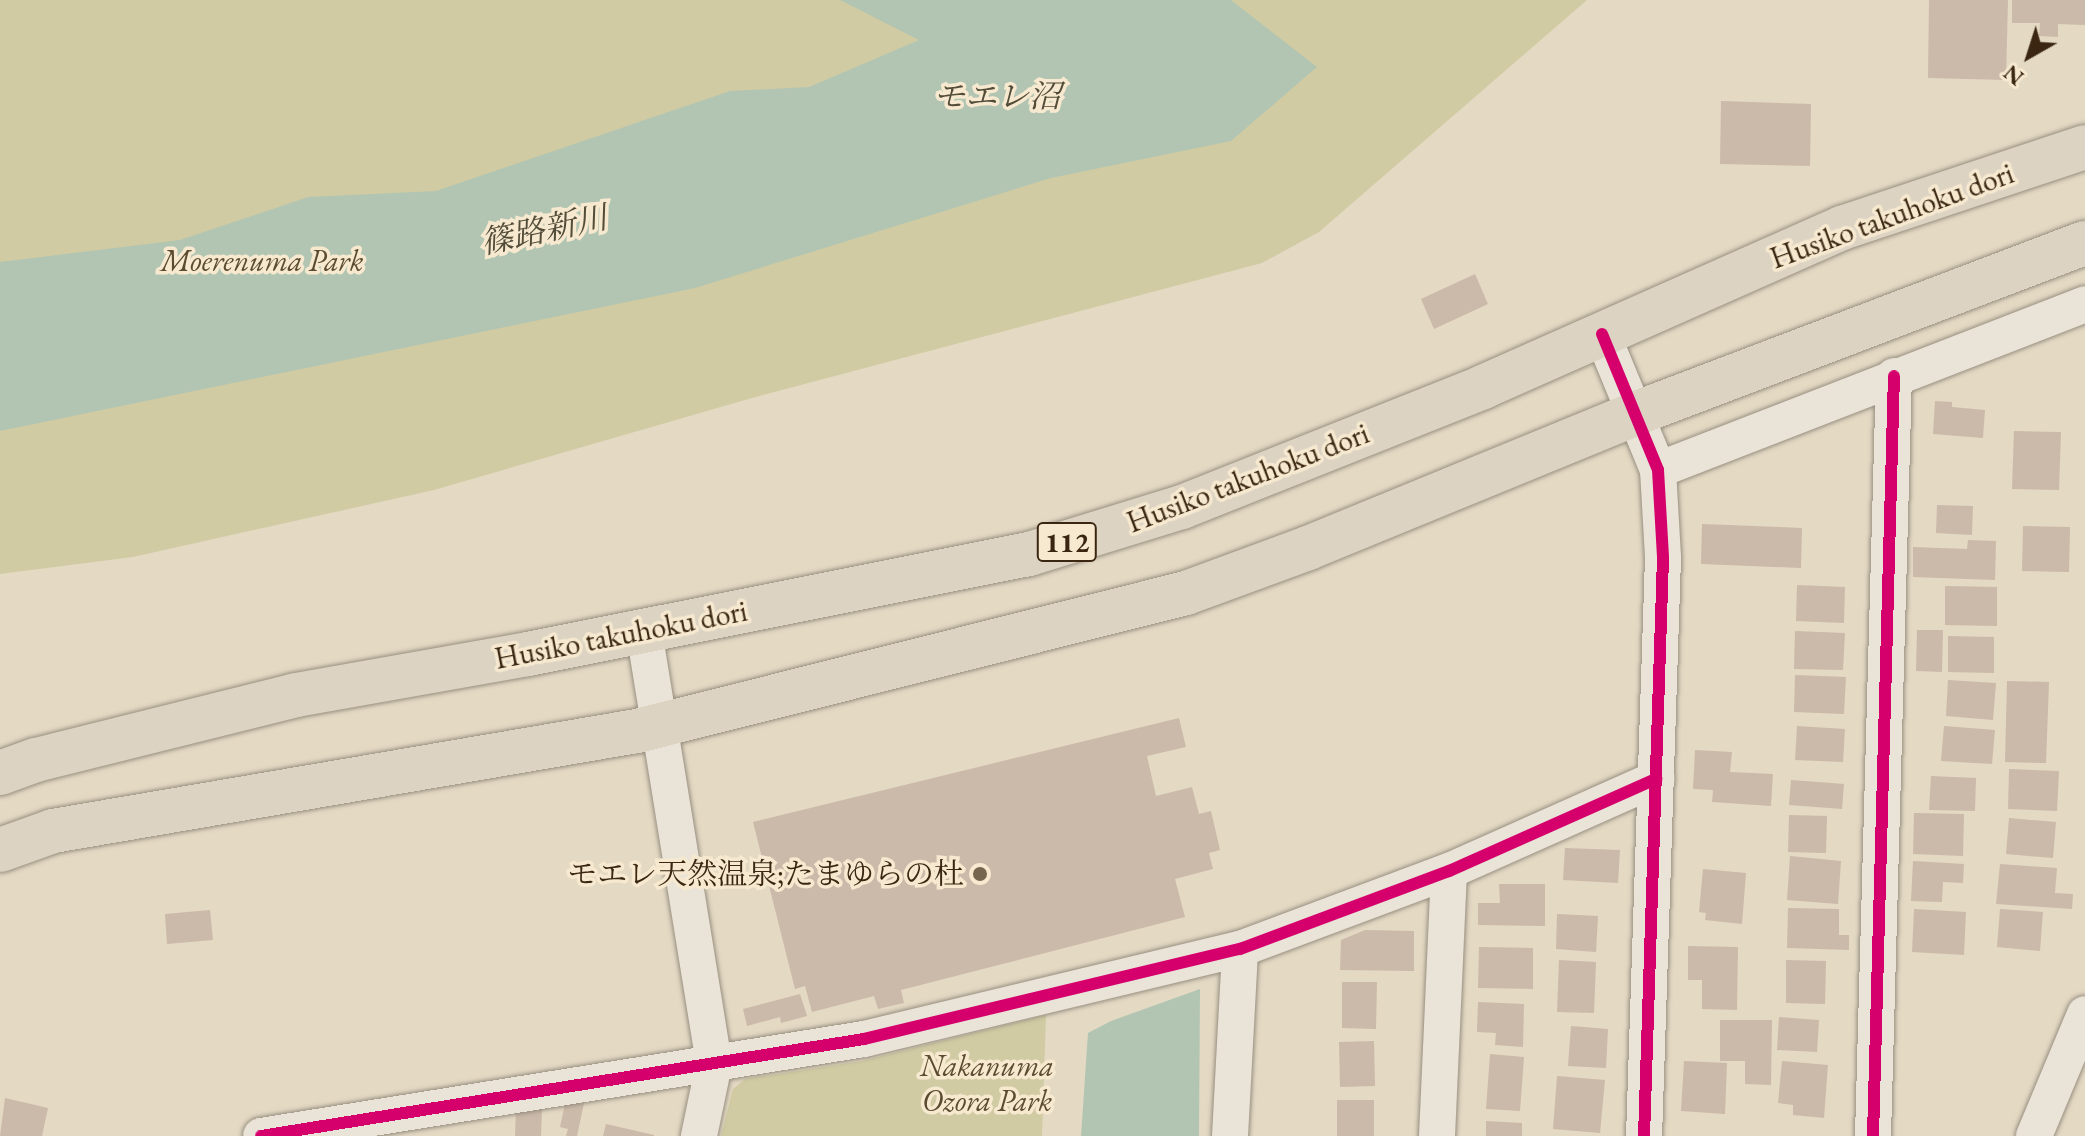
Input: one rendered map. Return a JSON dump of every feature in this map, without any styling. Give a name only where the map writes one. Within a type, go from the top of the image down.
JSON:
[{"type":"main road","name":"Husiko takuhoku dori","points":[[0,773],[36,760],[296,695],[644,631],[1029,554],[1182,507],[1483,387],[1842,228],[2085,147]]},
{"type":"main road","points":[[0,850],[53,831],[659,725],[1186,593],[1308,548],[1637,413],[2085,243]]},
{"type":"street","points":[[1658,470],[2085,304]]},
{"type":"street","points":[[1602,334],[1658,470],[1663,558],[1644,1136]]},
{"type":"street","points":[[1873,1136],[1894,376]]},
{"type":"street","points":[[644,631],[714,1064],[699,1136]]},
{"type":"street","points":[[261,1136],[864,1039],[1240,949],[1449,871],[1656,779]]},
{"type":"street","points":[[1437,1136],[1449,871]]},
{"type":"street","points":[[1230,1136],[1240,949]]},
{"type":"street","points":[[2034,1136],[2085,1014]]},
{"type":"green space","name":"Moerenuma Park","points":[[0,0],[1587,0],[1319,232],[1262,263],[752,398],[434,490],[133,557],[0,574]]},
{"type":"green space","name":"Nakanuma Ozora Park","points":[[1046,1015],[1042,1136],[721,1136],[733,1089],[745,1079],[862,1061]]},
{"type":"water","name":"モエレ沼","points":[[840,0],[1231,0],[1317,67],[1231,141],[1051,178],[695,288],[0,431],[0,262],[180,240],[308,197],[436,191],[730,91],[809,87],[919,40]]},
{"type":"water","points":[[1200,989],[1199,1136],[1081,1136],[1088,1033],[1111,1021]]},
{"type":"building","points":[[1929,0],[2008,0],[2006,80],[1928,78]]},
{"type":"building","points":[[2012,0],[2085,0],[2085,25],[2058,24],[2058,37],[2039,36],[2040,23],[2012,23]]},
{"type":"building","points":[[1721,101],[1811,104],[1810,166],[1720,164]]},
{"type":"building","points":[[1475,274],[1488,304],[1434,329],[1421,299]]},
{"type":"building","points":[[1935,401],[1952,402],[1952,407],[1985,410],[1983,438],[1933,434]]},
{"type":"building","points":[[2014,431],[2061,432],[2059,490],[2012,489]]},
{"type":"building","points":[[1937,505],[1973,506],[1972,535],[1936,533]]},
{"type":"building","points":[[1702,524],[1802,528],[1801,568],[1701,564]]},
{"type":"building","points":[[2023,526],[2070,527],[2069,572],[2022,571]]},
{"type":"building","points":[[1968,540],[1996,541],[1995,580],[1913,577],[1913,547],[1967,549]]},
{"type":"building","points":[[1797,585],[1845,587],[1844,623],[1796,621]]},
{"type":"building","points":[[1945,586],[1997,587],[1997,626],[1945,625]]},
{"type":"building","points":[[1917,630],[1943,630],[1942,672],[1916,671]]},
{"type":"building","points":[[1795,631],[1845,633],[1843,670],[1794,669]]},
{"type":"building","points":[[1948,636],[1994,637],[1994,673],[1948,672]]},
{"type":"building","points":[[1795,675],[1846,677],[1844,714],[1794,712]]},
{"type":"building","points":[[1948,680],[1996,683],[1993,720],[1946,716]]},
{"type":"building","points":[[2007,681],[2049,682],[2046,763],[2005,762]]},
{"type":"building","name":"モエレ天然温泉;たまゆらの杜","points":[[1179,718],[1186,747],[1147,756],[1156,796],[1192,787],[1199,814],[1211,811],[1220,850],[1209,853],[1213,869],[1175,879],[1185,917],[901,990],[904,1003],[878,1009],[874,996],[812,1012],[805,986],[795,989],[753,822]]},
{"type":"building","points":[[1797,726],[1845,729],[1843,762],[1795,760]]},
{"type":"building","points":[[1944,726],[1995,730],[1992,764],[1941,761]]},
{"type":"building","points":[[1695,750],[1732,752],[1730,772],[1773,774],[1771,806],[1712,802],[1713,790],[1693,789]]},
{"type":"building","points":[[2009,769],[2059,771],[2057,811],[2008,809]]},
{"type":"building","points":[[1931,776],[1976,778],[1975,811],[1929,810]]},
{"type":"building","points":[[1791,780],[1844,784],[1842,809],[1789,805]]},
{"type":"building","points":[[1914,813],[1964,814],[1963,856],[1913,854]]},
{"type":"building","points":[[1789,815],[1827,816],[1826,853],[1788,852]]},
{"type":"building","points":[[2009,818],[2056,822],[2053,858],[2006,854]]},
{"type":"building","points":[[1565,848],[1620,850],[1618,883],[1563,880]]},
{"type":"building","points":[[1790,856],[1841,861],[1838,904],[1787,900]]},
{"type":"building","points":[[1913,861],[1964,864],[1963,883],[1943,882],[1942,902],[1911,901]]},
{"type":"building","points":[[2000,864],[2057,868],[2055,893],[2073,894],[2072,909],[1996,904]]},
{"type":"building","points":[[1703,869],[1746,873],[1742,924],[1705,920],[1706,913],[1699,912]]},
{"type":"building","points":[[1499,884],[1545,884],[1545,926],[1478,925],[1478,903],[1500,903]]},
{"type":"building","points":[[1788,908],[1839,909],[1839,935],[1849,935],[1849,950],[1787,948]]},
{"type":"building","points":[[1914,909],[1966,912],[1964,955],[1912,952]]},
{"type":"building","points":[[2000,909],[2043,912],[2040,951],[1997,947]]},
{"type":"building","points":[[210,910],[213,940],[167,944],[165,914]]},
{"type":"building","points":[[1557,914],[1598,916],[1596,952],[1556,949]]},
{"type":"building","points":[[1365,930],[1414,931],[1414,971],[1340,970],[1341,940]]},
{"type":"building","points":[[1688,946],[1738,947],[1737,1010],[1702,1009],[1702,980],[1688,980]]},
{"type":"building","points":[[1479,947],[1533,948],[1533,989],[1478,988]]},
{"type":"building","points":[[1559,960],[1596,962],[1594,1013],[1557,1012]]},
{"type":"building","points":[[1786,960],[1826,961],[1825,1004],[1786,1003]]},
{"type":"building","points":[[1342,982],[1377,982],[1376,1029],[1342,1028]]},
{"type":"building","points":[[800,994],[807,1016],[781,1023],[780,1017],[747,1026],[743,1009]]},
{"type":"building","points":[[1478,1002],[1524,1004],[1523,1047],[1495,1045],[1496,1033],[1477,1032]]},
{"type":"building","points":[[1779,1017],[1819,1020],[1817,1052],[1777,1050]]},
{"type":"building","points":[[1720,1020],[1772,1020],[1771,1085],[1745,1084],[1745,1061],[1720,1061]]},
{"type":"building","points":[[1571,1026],[1608,1029],[1606,1068],[1568,1066]]},
{"type":"building","points":[[1374,1041],[1375,1086],[1340,1087],[1339,1042]]},
{"type":"building","points":[[1490,1054],[1524,1057],[1520,1111],[1486,1109]]},
{"type":"building","points":[[1684,1061],[1727,1063],[1725,1114],[1681,1111]]},
{"type":"building","points":[[1782,1061],[1828,1065],[1824,1118],[1793,1115],[1793,1105],[1778,1103]]},
{"type":"building","points":[[1557,1076],[1605,1080],[1600,1133],[1553,1129]]},
{"type":"building","points":[[5,1098],[48,1108],[42,1136],[0,1136]]},
{"type":"building","points":[[566,1099],[584,1103],[577,1136],[566,1136],[568,1129],[560,1127]]},
{"type":"building","points":[[1337,1100],[1374,1100],[1374,1136],[1337,1136]]},
{"type":"building","points":[[516,1108],[542,1109],[541,1136],[515,1136]]},
{"type":"building","points":[[1486,1121],[1522,1123],[1522,1136],[1486,1136]]},
{"type":"building","points":[[606,1124],[654,1135],[654,1136],[603,1136]]},
{"type":"cycle path","points":[[1602,334],[1658,470],[1663,558],[1644,1136]]},
{"type":"cycle path","points":[[1873,1136],[1894,376]]},
{"type":"cycle path","points":[[261,1136],[864,1039],[1240,949],[1449,871],[1656,779]]},
{"type":"place","name":"モエレ天然温泉;たまゆらの杜","points":[[980,874]]},
{"type":"water label","name":"篠路新川","points":[[544,230]]}]
